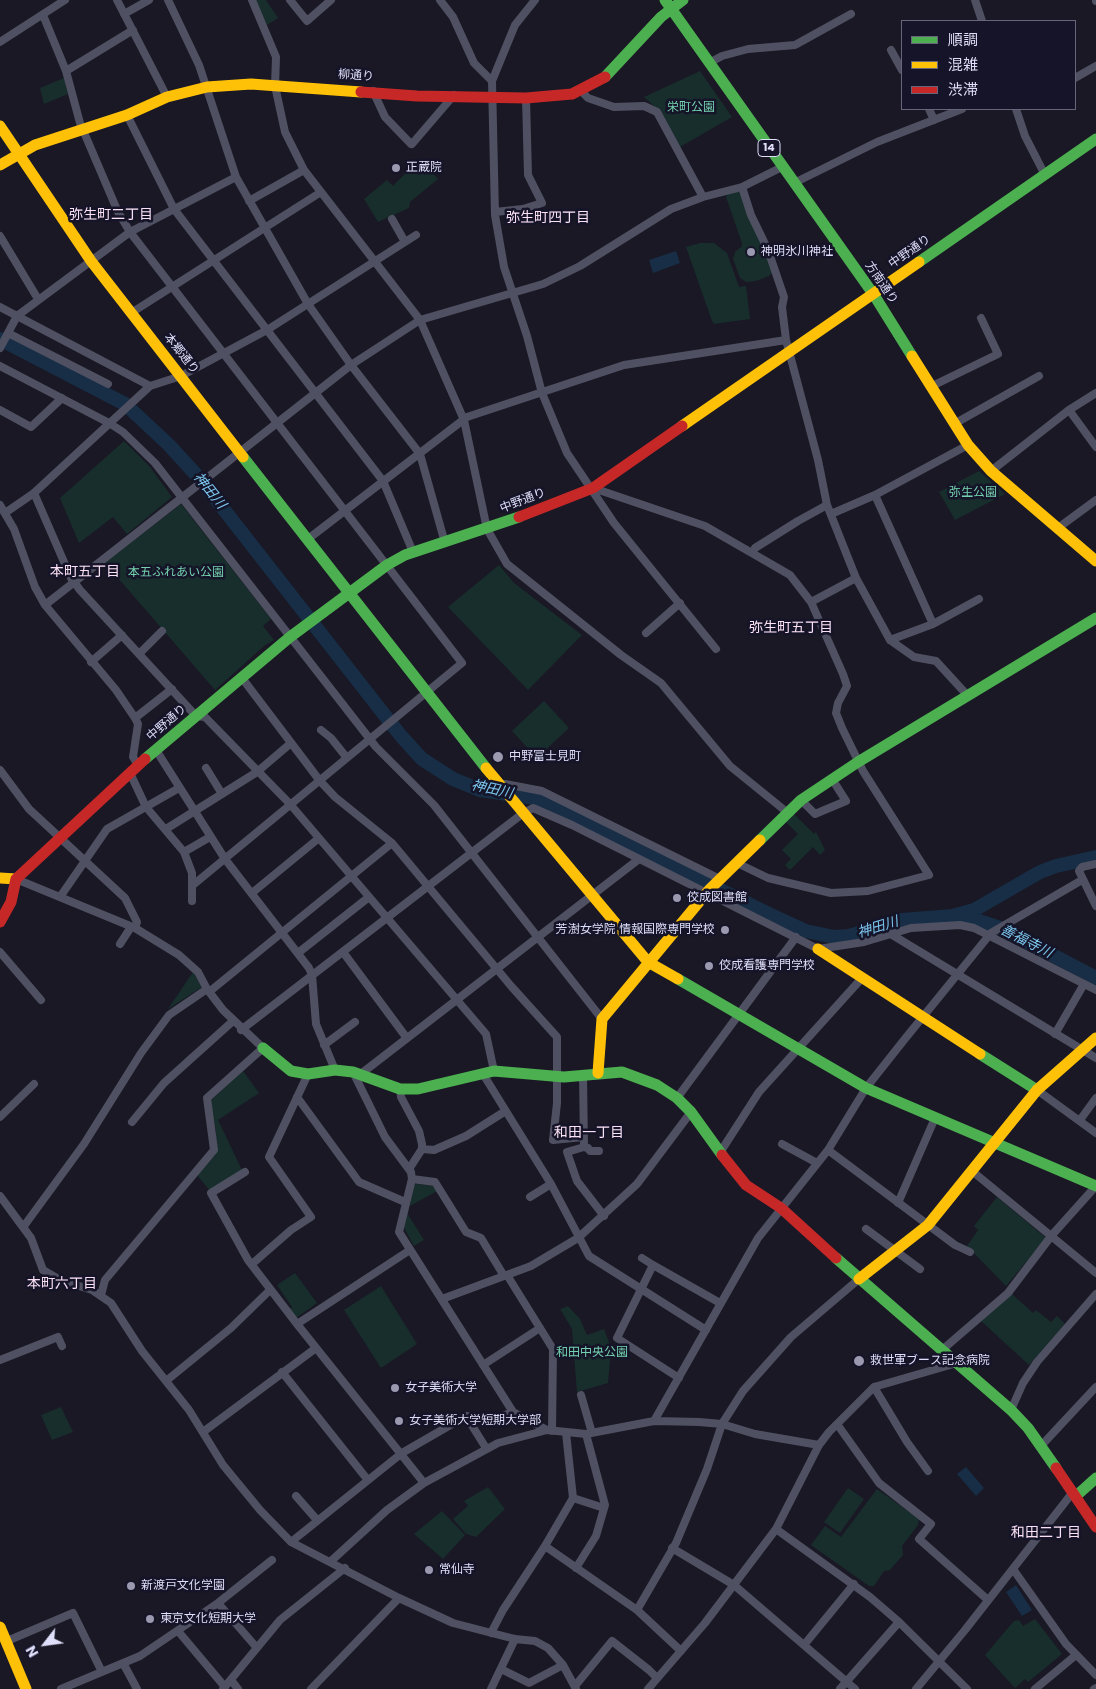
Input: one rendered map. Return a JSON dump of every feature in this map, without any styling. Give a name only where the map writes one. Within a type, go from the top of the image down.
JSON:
[{"type":"street","points":[[0,42],[65,0]]},
{"type":"street","points":[[117,0],[167,97]]},
{"type":"street","points":[[124,14],[149,0]]},
{"type":"street","points":[[168,0],[207,87],[236,177],[308,304],[351,365],[420,454],[445,543]]},
{"type":"street","points":[[252,0],[276,57],[276,86],[285,132],[304,170],[420,320],[464,420],[487,529],[508,564],[621,655],[661,684],[730,766],[788,813]]},
{"type":"street","points":[[290,0],[307,21],[331,0]]},
{"type":"street","points":[[440,0],[452,17],[474,63],[492,81]]},
{"type":"street","points":[[535,0],[515,25],[492,81],[495,212],[500,252],[511,292],[527,336],[542,394],[567,453],[593,488],[614,522],[716,650]]},
{"type":"street","name":"柳通り","points":[[0,165],[35,145],[127,115],[167,97],[207,87],[232,84],[373,91],[417,96],[454,95],[526,98],[553,97],[580,91],[605,77],[668,5],[683,0]]},
{"type":"street","points":[[975,0],[985,20]]},
{"type":"street","name":"方南通り","points":[[668,5],[874,295],[968,445],[991,471],[1096,561]]},
{"type":"street","points":[[709,63],[722,56],[748,49],[795,46],[851,14]]},
{"type":"street","points":[[43,15],[66,71],[83,129],[118,212],[130,232],[171,288],[462,663],[193,885]]},
{"type":"street","points":[[66,71],[133,30]]},
{"type":"street","points":[[890,50],[901,68]]},
{"type":"street","points":[[1076,77],[1096,66]]},
{"type":"street","points":[[373,91],[385,117],[412,144],[454,95]]},
{"type":"street","points":[[580,91],[588,98],[614,108],[644,106],[657,112],[703,197]]},
{"type":"street","points":[[495,212],[524,209],[542,203],[528,175],[526,98]]},
{"type":"street","points":[[929,110],[934,120]]},
{"type":"street","points":[[794,183],[877,142],[959,110]]},
{"type":"street","points":[[1016,110],[1025,136],[1045,175]]},
{"type":"street","points":[[127,115],[174,209],[383,482],[413,552]]},
{"type":"street","name":"本郷通り","points":[[0,126],[91,261],[131,314],[512,802],[648,962],[866,1088],[1095,1184]]},
{"type":"street","name":"中野通り","points":[[16,879],[134,769],[196,716],[290,637],[387,565],[413,552],[487,529],[593,488],[874,295],[1096,139]]},
{"type":"street","points":[[45,605],[351,365],[420,320],[543,284],[580,266],[671,209],[703,197],[742,187],[782,167]]},
{"type":"street","points":[[249,201],[304,170]]},
{"type":"street","points":[[0,348],[16,316],[130,232],[236,177]]},
{"type":"street","points":[[742,187],[751,215],[768,250],[784,297],[782,307],[789,352],[818,460],[827,505],[856,578],[890,640],[914,657],[936,661],[968,696]]},
{"type":"street","points":[[131,314],[321,192]]},
{"type":"street","points":[[392,219],[405,242]]},
{"type":"street","points":[[5,514],[34,493],[150,386],[181,376],[267,330],[416,235]]},
{"type":"street","points":[[0,236],[38,299]]},
{"type":"street","points":[[0,307],[150,386]]},
{"type":"street","points":[[930,386],[998,354],[981,318]]},
{"type":"street","points":[[8,333],[108,384]]},
{"type":"street","points":[[308,539],[464,420],[624,365],[786,337]]},
{"type":"street","points":[[0,366],[109,423],[123,432],[155,463],[370,739],[434,805],[602,1018]]},
{"type":"street","points":[[954,424],[1039,376]]},
{"type":"street","points":[[991,471],[1069,410],[1096,393]]},
{"type":"street","points":[[0,410],[31,427],[62,398]]},
{"type":"street","points":[[1069,410],[1096,447]]},
{"type":"street","points":[[831,514],[875,495],[968,445]]},
{"type":"street","points":[[593,488],[705,526],[790,576],[810,602],[825,631],[847,686],[838,703],[836,713],[858,762],[929,875],[868,892],[831,893],[768,878],[737,863]]},
{"type":"street","points":[[34,493],[74,582],[196,716],[205,717],[290,804],[486,1034],[488,1073],[504,1112],[551,1184],[589,1256],[706,1330]]},
{"type":"street","points":[[875,495],[933,624]]},
{"type":"street","points":[[1058,528],[1096,500]]},
{"type":"street","points":[[0,505],[14,529],[35,587],[45,605],[116,690],[138,724],[133,757],[134,769],[146,807],[184,852],[190,867],[193,885],[192,901]]},
{"type":"street","points":[[752,553],[755,548],[827,505]]},
{"type":"street","points":[[810,602],[856,578]]},
{"type":"street","points":[[890,640],[933,624],[979,599]]},
{"type":"street","points":[[646,633],[680,603]]},
{"type":"street","points":[[598,1073],[602,1018],[719,879],[801,800],[858,762],[1096,618]]},
{"type":"street","points":[[139,654],[162,630]]},
{"type":"street","points":[[91,662],[122,635]]},
{"type":"street","points":[[242,678],[320,781],[335,797],[392,843],[557,1037],[557,1103],[553,1140],[583,1137]]},
{"type":"street","points":[[135,718],[172,689]]},
{"type":"street","points":[[321,730],[331,738],[347,758]]},
{"type":"street","points":[[166,829],[257,772],[291,743]]},
{"type":"street","points":[[156,750],[225,859],[283,932],[312,975],[316,1024],[335,1070]]},
{"type":"street","points":[[206,768],[222,794]]},
{"type":"street","points":[[0,770],[29,809],[125,898],[137,922],[120,944]]},
{"type":"street","points":[[801,800],[815,814],[846,801],[832,779]]},
{"type":"street","points":[[500,786],[505,784],[542,791],[719,879]]},
{"type":"street","points":[[60,897],[107,829],[179,788]]},
{"type":"street","points":[[241,1030],[470,853],[522,814],[533,808],[708,892],[818,949],[923,1016],[984,1050],[1096,1133]]},
{"type":"street","points":[[184,852],[210,837]]},
{"type":"street","points":[[252,893],[319,838]]},
{"type":"street","points":[[24,1226],[84,1144],[140,1053],[169,1015],[208,990],[392,843]]},
{"type":"street","points":[[358,1072],[457,999],[639,859]]},
{"type":"street","points":[[1096,864],[1082,867],[1079,872],[1096,906]]},
{"type":"street","points":[[0,878],[16,879],[133,928],[189,962],[198,972],[208,990],[241,1030],[291,1072],[308,1074],[335,1070],[358,1072],[400,1089],[418,1089],[488,1073],[556,1077],[622,1072],[657,1085],[677,1098],[691,1112],[737,1176],[746,1185],[780,1208],[1011,1410],[1028,1428],[1096,1527]]},
{"type":"street","points":[[0,922],[11,902],[16,879]]},
{"type":"street","points":[[654,1421],[754,1244],[780,1208],[828,1150],[866,1088],[990,934],[1002,925],[1082,880]]},
{"type":"street","points":[[298,953],[369,896]]},
{"type":"street","points":[[818,949],[846,946],[911,928],[960,925],[990,934],[1096,990]]},
{"type":"street","points":[[889,934],[1096,1058]]},
{"type":"street","points":[[677,1098],[796,937]]},
{"type":"street","points":[[0,952],[41,1000]]},
{"type":"street","points":[[342,952],[406,1037]]},
{"type":"street","points":[[721,1152],[759,1092],[862,978]]},
{"type":"street","points":[[1055,1034],[1084,984]]},
{"type":"street","points":[[132,1122],[164,1083],[233,1021]]},
{"type":"street","points":[[324,1045],[355,1022]]},
{"type":"street","points":[[637,1610],[672,1548],[708,1468],[722,1424],[748,1383],[791,1337],[859,1279],[928,1225],[1036,1090],[1096,1038]]},
{"type":"street","points":[[101,1295],[105,1280],[214,1150],[206,1098],[263,1048]]},
{"type":"street","points":[[358,1072],[385,1137],[409,1169],[412,1178],[399,1232],[513,1412],[550,1431],[566,1433],[589,1433],[654,1421],[722,1424],[755,1434],[820,1445]]},
{"type":"street","points":[[252,1264],[291,1230],[311,1217],[269,1157],[308,1074]]},
{"type":"street","points":[[582,1074],[584,1147]]},
{"type":"street","points":[[0,1117],[34,1084]]},
{"type":"street","points":[[400,1089],[401,1098],[419,1131],[422,1149],[409,1169]]},
{"type":"street","points":[[297,1097],[359,1182],[405,1202]]},
{"type":"street","points":[[1080,1120],[1096,1098]]},
{"type":"street","points":[[422,1149],[434,1150],[466,1136],[504,1112]]},
{"type":"street","points":[[442,1299],[531,1266],[578,1238],[637,1184],[691,1112]]},
{"type":"street","points":[[898,1203],[935,1118]]},
{"type":"street","points":[[782,1144],[817,1163]]},
{"type":"street","points":[[599,1151],[590,1151],[584,1147],[567,1152],[577,1181],[604,1216]]},
{"type":"street","points":[[828,1150],[955,1245],[970,1252]]},
{"type":"street","points":[[972,1171],[1096,1273]]},
{"type":"street","points":[[245,1172],[211,1192],[252,1264],[296,1324],[402,1453],[424,1483]]},
{"type":"street","points":[[412,1178],[435,1182],[466,1232],[481,1238],[553,1349],[550,1431]]},
{"type":"street","points":[[530,1197],[551,1184]]},
{"type":"street","points":[[942,1350],[1008,1293],[1052,1235],[1095,1184]]},
{"type":"street","points":[[0,1196],[31,1238],[43,1270],[60,1280],[101,1295],[111,1302],[132,1337],[190,1410],[223,1465],[291,1542],[399,1598],[453,1623],[515,1639],[535,1641],[548,1648],[563,1665],[575,1687],[612,1641],[657,1678]]},
{"type":"street","points":[[866,1229],[894,1252],[920,1269]]},
{"type":"street","points":[[296,1324],[410,1250]]},
{"type":"street","points":[[642,1258],[720,1303]]},
{"type":"street","points":[[653,1265],[617,1338],[679,1378]]},
{"type":"street","points":[[166,1381],[231,1328],[270,1290]]},
{"type":"street","points":[[1011,1410],[1030,1371],[1078,1320],[1096,1294]]},
{"type":"street","points":[[483,1365],[540,1328]]},
{"type":"street","points":[[0,1360],[58,1337],[62,1346]]},
{"type":"street","points":[[203,1432],[316,1348]]},
{"type":"street","points":[[648,1689],[705,1624],[776,1529],[820,1445],[837,1424],[874,1387],[957,1363]]},
{"type":"street","points":[[282,1372],[367,1479]]},
{"type":"street","points":[[874,1387],[907,1442],[928,1470]]},
{"type":"street","points":[[1040,1447],[1096,1387]]},
{"type":"street","points":[[576,1568],[596,1536],[605,1505],[580,1395]]},
{"type":"street","points":[[291,1542],[367,1479],[402,1453],[466,1416],[497,1418],[513,1412]]},
{"type":"street","points":[[466,1416],[486,1448]]},
{"type":"street","points":[[837,1424],[884,1489],[931,1524],[919,1539],[988,1600]]},
{"type":"street","points":[[330,1562],[387,1510],[424,1483],[486,1448],[550,1431]]},
{"type":"street","points":[[491,1633],[503,1610],[545,1546],[572,1498],[566,1433]]},
{"type":"street","points":[[916,1689],[1074,1494],[1096,1478]]},
{"type":"street","points":[[296,1496],[317,1520]]},
{"type":"street","points":[[572,1498],[604,1508]]},
{"type":"street","points":[[776,1529],[854,1584],[899,1622],[967,1689]]},
{"type":"street","points":[[545,1546],[637,1610],[681,1652]]},
{"type":"street","points":[[672,1548],[734,1585],[855,1689]]},
{"type":"street","points":[[61,1689],[140,1656],[218,1603],[272,1560]]},
{"type":"street","points":[[178,1630],[224,1688],[280,1620],[344,1568]]},
{"type":"street","points":[[1013,1568],[1076,1655],[1096,1675]]},
{"type":"street","points":[[804,1644],[854,1584]]},
{"type":"street","points":[[311,1689],[399,1598]]},
{"type":"street","points":[[218,1603],[257,1648]]},
{"type":"street","points":[[4,1643],[73,1613],[102,1672]]},
{"type":"street","points":[[840,1689],[899,1622]]},
{"type":"street","points":[[0,1627],[19,1689]]},
{"type":"street","points":[[492,1689],[515,1639]]},
{"type":"street","points":[[4,1643],[26,1689]]},
{"type":"street","points":[[1034,1689],[1076,1655]]},
{"type":"street","points":[[123,1663],[137,1689]]},
{"type":"street","points":[[501,1669],[529,1683],[563,1665]]},
{"type":"street","points":[[232,1680],[238,1689]]},
{"type":"green space","points":[[255,0],[266,0],[278,18],[267,25]]},
{"type":"green space","name":"栄町公園","points":[[700,71],[732,117],[680,147],[662,113],[644,97]]},
{"type":"green space","points":[[64,78],[68,94],[44,104],[40,88]]},
{"type":"green space","points":[[420,158],[438,179],[410,202],[409,208],[378,222],[364,199],[387,180],[393,186]]},
{"type":"green space","points":[[738,187],[773,272],[769,276],[756,281],[746,282],[740,278],[733,259],[735,252],[742,246],[742,243],[726,197],[730,188]]},
{"type":"green space","points":[[700,243],[714,243],[727,253],[739,287],[746,286],[750,319],[714,324],[712,321],[686,247]]},
{"type":"green space","points":[[124,441],[150,467],[172,497],[127,534],[113,517],[79,543],[60,498]]},
{"type":"green space","name":"弥生公園","points":[[979,471],[1005,494],[955,520],[939,492]]},
{"type":"green space","name":"本五ふれあい公園","points":[[181,504],[271,619],[263,626],[274,640],[264,646],[215,690],[105,563]]},
{"type":"green space","points":[[499,565],[514,583],[582,635],[528,690],[448,607]]},
{"type":"green space","points":[[544,701],[569,728],[537,758],[512,731]]},
{"type":"green space","points":[[794,814],[814,834],[816,832],[825,850],[820,855],[813,847],[790,870],[785,865],[791,859],[782,850],[798,834],[786,822]]},
{"type":"green space","points":[[193,972],[202,987],[168,1009]]},
{"type":"green space","points":[[243,1071],[259,1093],[218,1120],[242,1170],[210,1191],[197,1175],[216,1154],[216,1131],[210,1101]]},
{"type":"green space","points":[[416,1184],[433,1186],[437,1191],[410,1206],[413,1186]]},
{"type":"green space","points":[[997,1197],[1046,1238],[1006,1286],[967,1246],[978,1230],[974,1226]]},
{"type":"green space","points":[[407,1213],[424,1240],[414,1246],[403,1226]]},
{"type":"green space","points":[[295,1273],[317,1303],[296,1318],[289,1309],[292,1307],[277,1285]]},
{"type":"green space","points":[[381,1286],[417,1344],[381,1368],[344,1310]]},
{"type":"green space","points":[[1012,1294],[1033,1313],[1036,1310],[1051,1322],[1057,1316],[1065,1324],[1029,1365],[981,1321]]},
{"type":"green space","name":"和田中央公園","points":[[568,1306],[580,1319],[587,1335],[604,1329],[611,1348],[608,1383],[577,1392],[572,1329],[560,1309]]},
{"type":"green space","points":[[61,1407],[73,1432],[52,1440],[41,1415]]},
{"type":"green space","points":[[488,1487],[505,1509],[476,1537],[466,1534],[453,1519],[468,1506],[464,1501]]},
{"type":"green space","points":[[848,1488],[864,1499],[840,1533],[824,1522]]},
{"type":"green space","points":[[877,1489],[919,1519],[918,1525],[902,1546],[903,1555],[890,1570],[884,1571],[874,1586],[869,1586],[811,1545],[825,1526],[841,1537]]},
{"type":"green space","points":[[442,1511],[465,1535],[443,1559],[414,1534]]},
{"type":"green space","points":[[1035,1619],[1062,1654],[1028,1682],[1025,1679],[1015,1688],[985,1655],[1014,1621],[1019,1620],[1023,1626]]},
{"type":"water","points":[[676,251],[680,263],[653,273],[649,260]]},
{"type":"water","points":[[966,1467],[984,1488],[976,1496],[957,1474]]},
{"type":"water","points":[[1016,1585],[1032,1610],[1022,1616],[1006,1592]]},
{"type":"waterway","name":"神田川","points":[[0,339],[125,404],[169,445],[200,479],[401,736],[422,759],[453,779],[480,790],[535,798],[771,915],[806,931],[834,937],[849,936],[902,920],[952,916],[974,910],[1040,872],[1056,866],[1096,857]]},
{"type":"waterway","name":"善福寺川","points":[[958,917],[973,919],[1003,929],[1096,978]]},
{"type":"traffic: fast","points":[[665,0],[874,295],[912,356]]},
{"type":"traffic: fast","points":[[605,77],[661,17],[683,0]]},
{"type":"traffic: fast","points":[[919,262],[1096,139]]},
{"type":"traffic: fast","points":[[243,457],[486,768]]},
{"type":"traffic: fast","points":[[145,759],[290,637],[387,565],[405,555],[519,517]]},
{"type":"traffic: fast","points":[[760,840],[801,800],[858,762],[1096,618]]},
{"type":"traffic: fast","points":[[678,979],[866,1088],[1096,1186]]},
{"type":"traffic: fast","points":[[263,1048],[291,1071],[308,1074],[335,1070],[353,1072],[400,1089],[418,1089],[494,1071],[564,1077],[622,1072],[657,1085],[677,1098],[691,1112],[722,1155]]},
{"type":"traffic: fast","points":[[980,1054],[1037,1090]]},
{"type":"traffic: fast","points":[[836,1258],[1011,1410],[1028,1428],[1056,1468]]},
{"type":"traffic: fast","points":[[1076,1496],[1096,1478]]},
{"type":"traffic: slow","points":[[0,165],[35,145],[127,115],[167,97],[207,87],[251,84],[361,92]]},
{"type":"traffic: slow","points":[[0,126],[91,261],[243,457]]},
{"type":"traffic: slow","points":[[682,426],[919,262]]},
{"type":"traffic: slow","points":[[912,356],[968,445],[991,471],[1096,561]]},
{"type":"traffic: slow","points":[[486,768],[648,962],[678,979]]},
{"type":"traffic: slow","points":[[598,1073],[602,1019],[709,890],[760,840]]},
{"type":"traffic: slow","points":[[0,878],[16,879]]},
{"type":"traffic: slow","points":[[818,949],[980,1054]]},
{"type":"traffic: slow","points":[[859,1279],[928,1225],[1037,1090],[1096,1038]]},
{"type":"traffic: slow","points":[[0,1627],[26,1689]]},
{"type":"traffic: jam","points":[[361,92],[417,96],[526,98],[572,94],[605,77]]},
{"type":"traffic: jam","points":[[519,517],[593,488],[682,426]]},
{"type":"traffic: jam","points":[[0,922],[11,902],[16,879],[145,759]]},
{"type":"traffic: jam","points":[[722,1155],[746,1185],[781,1208],[836,1258]]},
{"type":"traffic: jam","points":[[1056,1468],[1096,1527]]},
{"type":"place","name":"正蔵院","points":[[396,168]]},
{"type":"place","name":"神明氷川神社","points":[[751,252]]},
{"type":"place","name":"中野富士見町","points":[[498,757]]},
{"type":"place","name":"佼成図書館","points":[[677,898]]},
{"type":"place","name":"芳澍女学院 情報国際専門学校","points":[[725,930]]},
{"type":"place","name":"佼成看護専門学校","points":[[709,966]]},
{"type":"place","name":"救世軍ブース記念病院","points":[[859,1361]]},
{"type":"place","name":"女子美術大学","points":[[395,1388]]},
{"type":"place","name":"女子美術大学短期大学部","points":[[399,1421]]},
{"type":"place","name":"常仙寺","points":[[429,1570]]},
{"type":"place","name":"新渡戸文化学園","points":[[131,1586]]},
{"type":"place","name":"東京文化短期大学","points":[[150,1619]]},
{"type":"district","name":"弥生町二丁目","points":[[111,215]]},
{"type":"district","name":"弥生町四丁目","points":[[548,218]]},
{"type":"district","name":"本町五丁目","points":[[85,572]]},
{"type":"district","name":"弥生町五丁目","points":[[791,628]]},
{"type":"district","name":"和田一丁目","points":[[589,1133]]},
{"type":"district","name":"本町六丁目","points":[[62,1284]]},
{"type":"district","name":"和田二丁目","points":[[1046,1533]]}]
